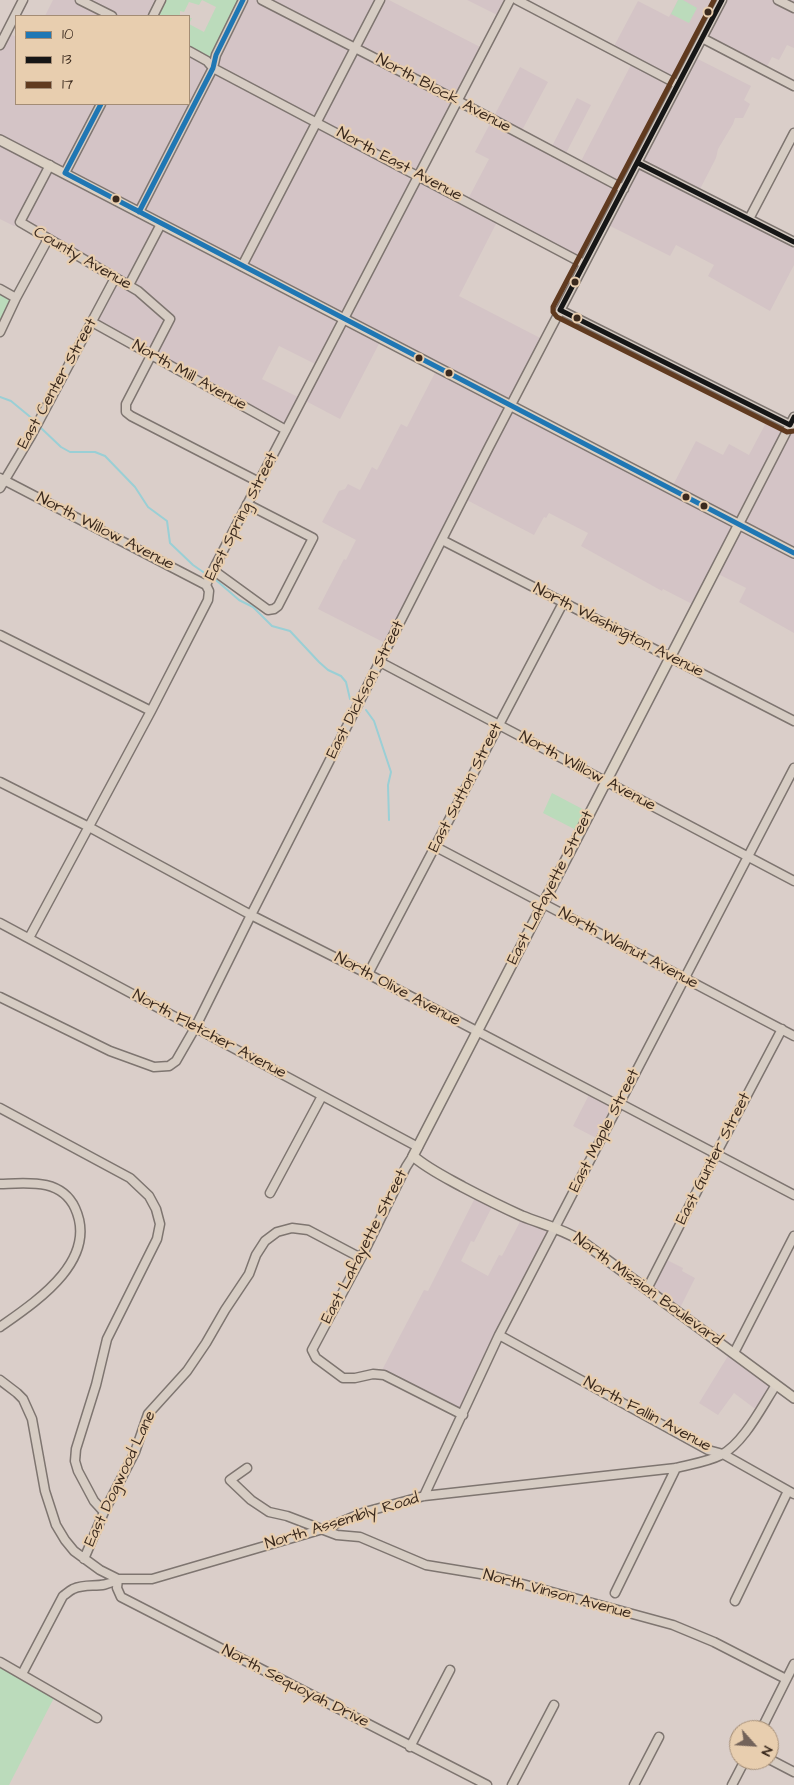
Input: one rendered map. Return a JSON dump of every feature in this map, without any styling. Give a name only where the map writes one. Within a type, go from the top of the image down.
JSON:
[{"type":"main road","points":[[0,140],[794,552]]},
{"type":"main road","name":"East Lafayette Street","points":[[415,1152],[739,524]]},
{"type":"main road","name":"North Mission Boulevard","points":[[415,1152],[423,1165],[434,1172],[509,1210],[568,1233],[580,1240],[794,1398]]},
{"type":"street","points":[[15,15],[23,0]]},
{"type":"street","points":[[80,0],[110,15]]},
{"type":"street","points":[[154,15],[161,0]]},
{"type":"street","points":[[140,212],[213,68],[216,55],[243,0]]},
{"type":"street","name":"North Block Avenue","points":[[262,0],[458,101],[624,190]]},
{"type":"street","points":[[242,266],[380,0]]},
{"type":"street","name":"East Spring Street","points":[[29,938],[151,711],[208,600],[209,591],[206,584],[213,570],[510,0]]},
{"type":"street","points":[[517,0],[677,84]]},
{"type":"street","name":"East Dickson Street","points":[[0,998],[110,1052],[154,1067],[169,1066],[176,1061],[196,1028],[251,915],[510,406],[722,0]]},
{"type":"street","points":[[778,0],[794,8]]},
{"type":"street","points":[[0,45],[15,16]]},
{"type":"street","points":[[702,38],[794,86]]},
{"type":"street","name":"North East Avenue","points":[[190,52],[207,61],[213,68],[419,175],[584,264]]},
{"type":"street","points":[[65,173],[100,105]]},
{"type":"street","points":[[749,219],[794,133]]},
{"type":"street","points":[[638,163],[794,242]]},
{"type":"street","name":"County Avenue","points":[[50,166],[20,222],[129,286],[146,297],[170,319],[152,355]]},
{"type":"street","points":[[129,286],[161,224]]},
{"type":"street","points":[[0,332],[48,239]]},
{"type":"street","name":"East Center Street","points":[[0,488],[2,479],[31,436],[115,278]]},
{"type":"street","points":[[0,289],[16,298]]},
{"type":"street","points":[[560,310],[792,426]]},
{"type":"street","name":"North Mill Avenue","points":[[92,322],[286,430]]},
{"type":"street","points":[[152,355],[126,404],[126,412],[259,482]]},
{"type":"street","name":"East Lafayette Street","points":[[739,524],[792,426],[794,417]]},
{"type":"street","name":"North Willow Avenue","points":[[2,479],[206,584]]},
{"type":"street","points":[[213,570],[268,610],[278,606],[313,538],[247,504]]},
{"type":"street","name":"North Washington Avenue","points":[[442,540],[794,721]]},
{"type":"street","name":"East Sutton Street","points":[[368,974],[563,603]]},
{"type":"street","points":[[0,635],[151,711]]},
{"type":"street","name":"North Willow Avenue","points":[[380,662],[794,881]]},
{"type":"street","name":"East Maple Street","points":[[424,1496],[500,1335],[794,768]]},
{"type":"street","name":"North Olive Avenue","points":[[0,782],[89,827],[251,915],[794,1195]]},
{"type":"street","name":"North Walnut Avenue","points":[[436,847],[794,1036]]},
{"type":"street","name":"North Fletcher Avenue","points":[[0,923],[322,1096],[415,1152]]},
{"type":"street","name":"East Gunter Street","points":[[647,1289],[782,1029]]},
{"type":"street","points":[[270,1193],[322,1096]]},
{"type":"street","points":[[0,1108],[130,1178],[149,1196],[156,1209],[160,1224],[157,1239],[107,1339],[96,1385],[76,1449],[75,1461],[78,1471],[94,1501],[104,1512]]},
{"type":"street","name":"East Lafayette Street","points":[[415,1152],[406,1166],[361,1258],[312,1350],[316,1358],[343,1378],[355,1378],[373,1374],[384,1376],[463,1415]]},
{"type":"street","points":[[0,1184],[35,1182],[49,1185],[59,1190],[68,1197],[79,1216],[81,1226],[80,1243],[71,1263],[56,1282],[33,1304],[0,1327]]},
{"type":"street","name":"East Dogwood Lane","points":[[84,1559],[104,1512],[135,1452],[148,1414],[187,1371],[206,1343],[249,1274],[256,1256],[265,1241],[277,1232],[292,1228],[308,1230],[361,1258]]},
{"type":"street","points":[[734,1354],[794,1236]]},
{"type":"street","name":"North Fallin Avenue","points":[[500,1335],[708,1450],[723,1454],[791,1493]]},
{"type":"street","name":"North Assembly Road","points":[[0,1380],[17,1393],[28,1409],[36,1434],[49,1507],[64,1540],[84,1559],[118,1579],[152,1579],[323,1529],[365,1512],[424,1496],[676,1468],[707,1460],[723,1454],[743,1436],[776,1385]]},
{"type":"street","name":"North Vinson Avenue","points":[[247,1468],[230,1480],[252,1500],[269,1512],[288,1516],[336,1535],[360,1537],[426,1565],[493,1576],[673,1625],[714,1642],[786,1679]]},
{"type":"street","points":[[615,1593],[676,1468]]},
{"type":"street","points":[[735,1600],[791,1493]]},
{"type":"street","points":[[22,1674],[63,1596],[72,1589],[82,1586],[108,1585],[118,1579]]},
{"type":"street","name":"North Sequoyah Drive","points":[[118,1579],[117,1588],[121,1597],[486,1785]]},
{"type":"street","points":[[0,1662],[97,1718]]},
{"type":"street","points":[[766,1720],[794,1664]]},
{"type":"street","points":[[410,1747],[450,1670]]},
{"type":"street","points":[[512,1785],[554,1706]]},
{"type":"street","points":[[634,1785],[659,1737]]},
{"type":"street","points":[[779,1765],[794,1772]]},
{"type":"street","points":[[732,1785],[740,1770]]},
{"type":"shaded area","points":[[53,0],[161,0],[154,15],[46,15]]},
{"type":"shaded area","points":[[243,0],[389,0],[484,49],[419,175],[467,201],[489,159],[475,152],[520,67],[548,82],[520,134],[550,150],[577,98],[591,105],[564,157],[579,165],[633,61],[612,50],[638,1],[669,17],[678,0],[794,0],[794,48],[787,45],[779,60],[772,57],[765,70],[702,38],[692,56],[751,86],[744,100],[750,104],[743,118],[735,118],[718,149],[716,158],[698,193],[794,242],[794,265],[770,311],[708,276],[714,265],[676,245],[670,256],[606,224],[584,264],[499,218],[459,296],[544,340],[510,405],[671,489],[696,441],[723,455],[729,444],[749,455],[770,415],[790,425],[794,417],[794,633],[739,602],[746,588],[714,572],[696,606],[663,589],[662,591],[581,546],[588,533],[549,513],[546,518],[544,517],[534,535],[463,498],[389,645],[318,609],[356,540],[322,522],[339,491],[345,489],[348,484],[360,490],[372,467],[377,470],[401,424],[407,427],[438,367],[382,338],[340,419],[302,399],[286,430],[92,322],[115,278],[21,224],[14,226],[0,219],[0,45],[7,32],[15,36],[15,105],[190,105],[190,50]],"holes":[[[279,346],[319,366],[302,399],[262,379]]]},
{"type":"shaded area","points":[[467,0],[510,0],[501,17]]},
{"type":"shaded area","points":[[591,1091],[619,1104],[600,1140],[573,1126]]},
{"type":"shaded area","points":[[477,1194],[494,1203],[474,1242],[471,1241],[461,1261],[488,1276],[499,1255],[502,1256],[523,1216],[555,1229],[463,1415],[380,1374],[424,1290],[428,1291]]},
{"type":"shaded area","points":[[663,1258],[683,1268],[682,1271],[695,1278],[678,1312],[647,1289]]},
{"type":"shaded area","points":[[731,1351],[776,1385],[758,1411],[734,1393],[718,1415],[699,1403]]},
{"type":"green space","points":[[161,0],[202,0],[199,5],[189,2],[184,12],[180,11],[180,15],[154,15]]},
{"type":"green space","points":[[202,0],[243,0],[213,68],[190,52],[190,25],[204,32],[216,7]]},
{"type":"green space","points":[[678,0],[683,0],[697,8],[689,23],[671,14]]},
{"type":"green space","points":[[0,289],[16,298],[0,332]]},
{"type":"green space","points":[[552,793],[590,813],[580,832],[543,813]]},
{"type":"green space","points":[[0,1662],[56,1694],[9,1785],[0,1785]]},
{"type":"waterway","points":[[0,397],[11,401],[34,420]]},
{"type":"waterway","points":[[41,428],[61,447],[70,452],[95,452],[105,456],[135,487],[148,507],[167,521],[170,543],[193,565],[206,574]]},
{"type":"waterway","points":[[216,580],[239,600],[253,607],[272,626],[290,631],[328,670],[341,676],[346,682],[350,699]]},
{"type":"waterway","points":[[366,710],[374,721],[391,772],[388,785],[389,820]]},
{"type":"transit line","name":"10","points":[[139,212],[213,68],[216,55],[243,0]]},
{"type":"transit line","name":"17","points":[[714,0],[553,307],[553,312],[557,317],[787,432],[794,431]]},
{"type":"transit line","name":"13","points":[[722,0],[560,310],[790,425],[794,417]]},
{"type":"transit line","name":"10","points":[[100,105],[65,173],[794,553]]},
{"type":"transit line","name":"13","points":[[638,163],[794,242]]}]
